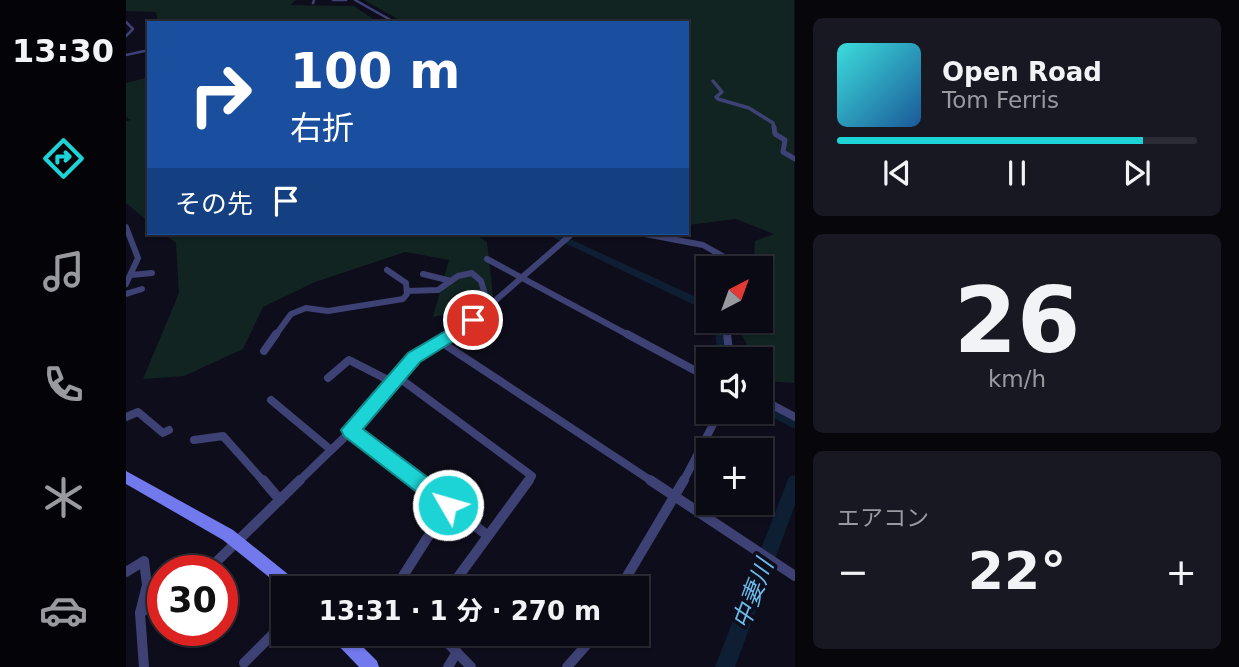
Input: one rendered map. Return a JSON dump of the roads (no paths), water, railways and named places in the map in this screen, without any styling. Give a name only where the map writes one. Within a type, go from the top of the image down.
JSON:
[{"type":"main road","points":[[126,477],[239,542],[280,576]]},
{"type":"main road","points":[[351,646],[371,667]]},
{"type":"street","points":[[333,0],[346,0]]},
{"type":"street","points":[[355,0],[392,21]]},
{"type":"street","points":[[126,36],[133,29],[126,20],[135,17]]},
{"type":"street","points":[[126,55],[147,50]]},
{"type":"street","points":[[713,81],[722,92],[716,98],[749,108],[773,123],[775,134],[785,140],[783,152],[794,159]]},
{"type":"street","points":[[126,227],[137,251],[136,264],[126,284]]},
{"type":"street","points":[[225,555],[351,430],[414,358],[489,308],[571,235]]},
{"type":"street","points":[[656,235],[701,245],[725,256]]},
{"type":"street","points":[[487,259],[696,371]]},
{"type":"street","points":[[264,351],[290,314],[311,307],[328,311],[403,299],[407,291],[402,278],[387,270]]},
{"type":"street","points":[[131,275],[152,273]]},
{"type":"street","points":[[423,274],[451,281]]},
{"type":"street","points":[[407,291],[437,291],[462,274],[476,276],[485,285],[489,308]]},
{"type":"street","points":[[126,294],[142,289]]},
{"type":"street","points":[[438,340],[794,576]]},
{"type":"street","points":[[328,378],[349,360],[396,380],[532,476],[458,576]]},
{"type":"street","points":[[271,400],[331,450]]},
{"type":"street","points":[[773,406],[794,417]]},
{"type":"street","points":[[126,417],[138,412],[163,433],[169,430]]},
{"type":"street","points":[[627,576],[675,498],[713,424]]},
{"type":"street","points":[[351,430],[486,535]]},
{"type":"street","points":[[194,440],[223,436],[280,500]]},
{"type":"street","points":[[403,576],[425,548],[431,532]]},
{"type":"street","points":[[126,572],[144,561],[147,585],[140,613],[144,667]]},
{"type":"street","points":[[140,613],[147,609]]},
{"type":"street","points":[[244,663],[271,636]]},
{"type":"street","points":[[451,646],[471,667]]},
{"type":"street","points":[[567,667],[588,646]]},
{"type":"street","points":[[448,667],[457,652]]},
{"type":"waterway","name":"中妻川","points":[[553,235],[696,302]]},
{"type":"waterway","name":"中妻川","points":[[721,333],[723,347]]},
{"type":"waterway","name":"中妻川","points":[[773,411],[795,423]]},
{"type":"waterway","name":"中妻川","points":[[725,667],[795,482]]}]
